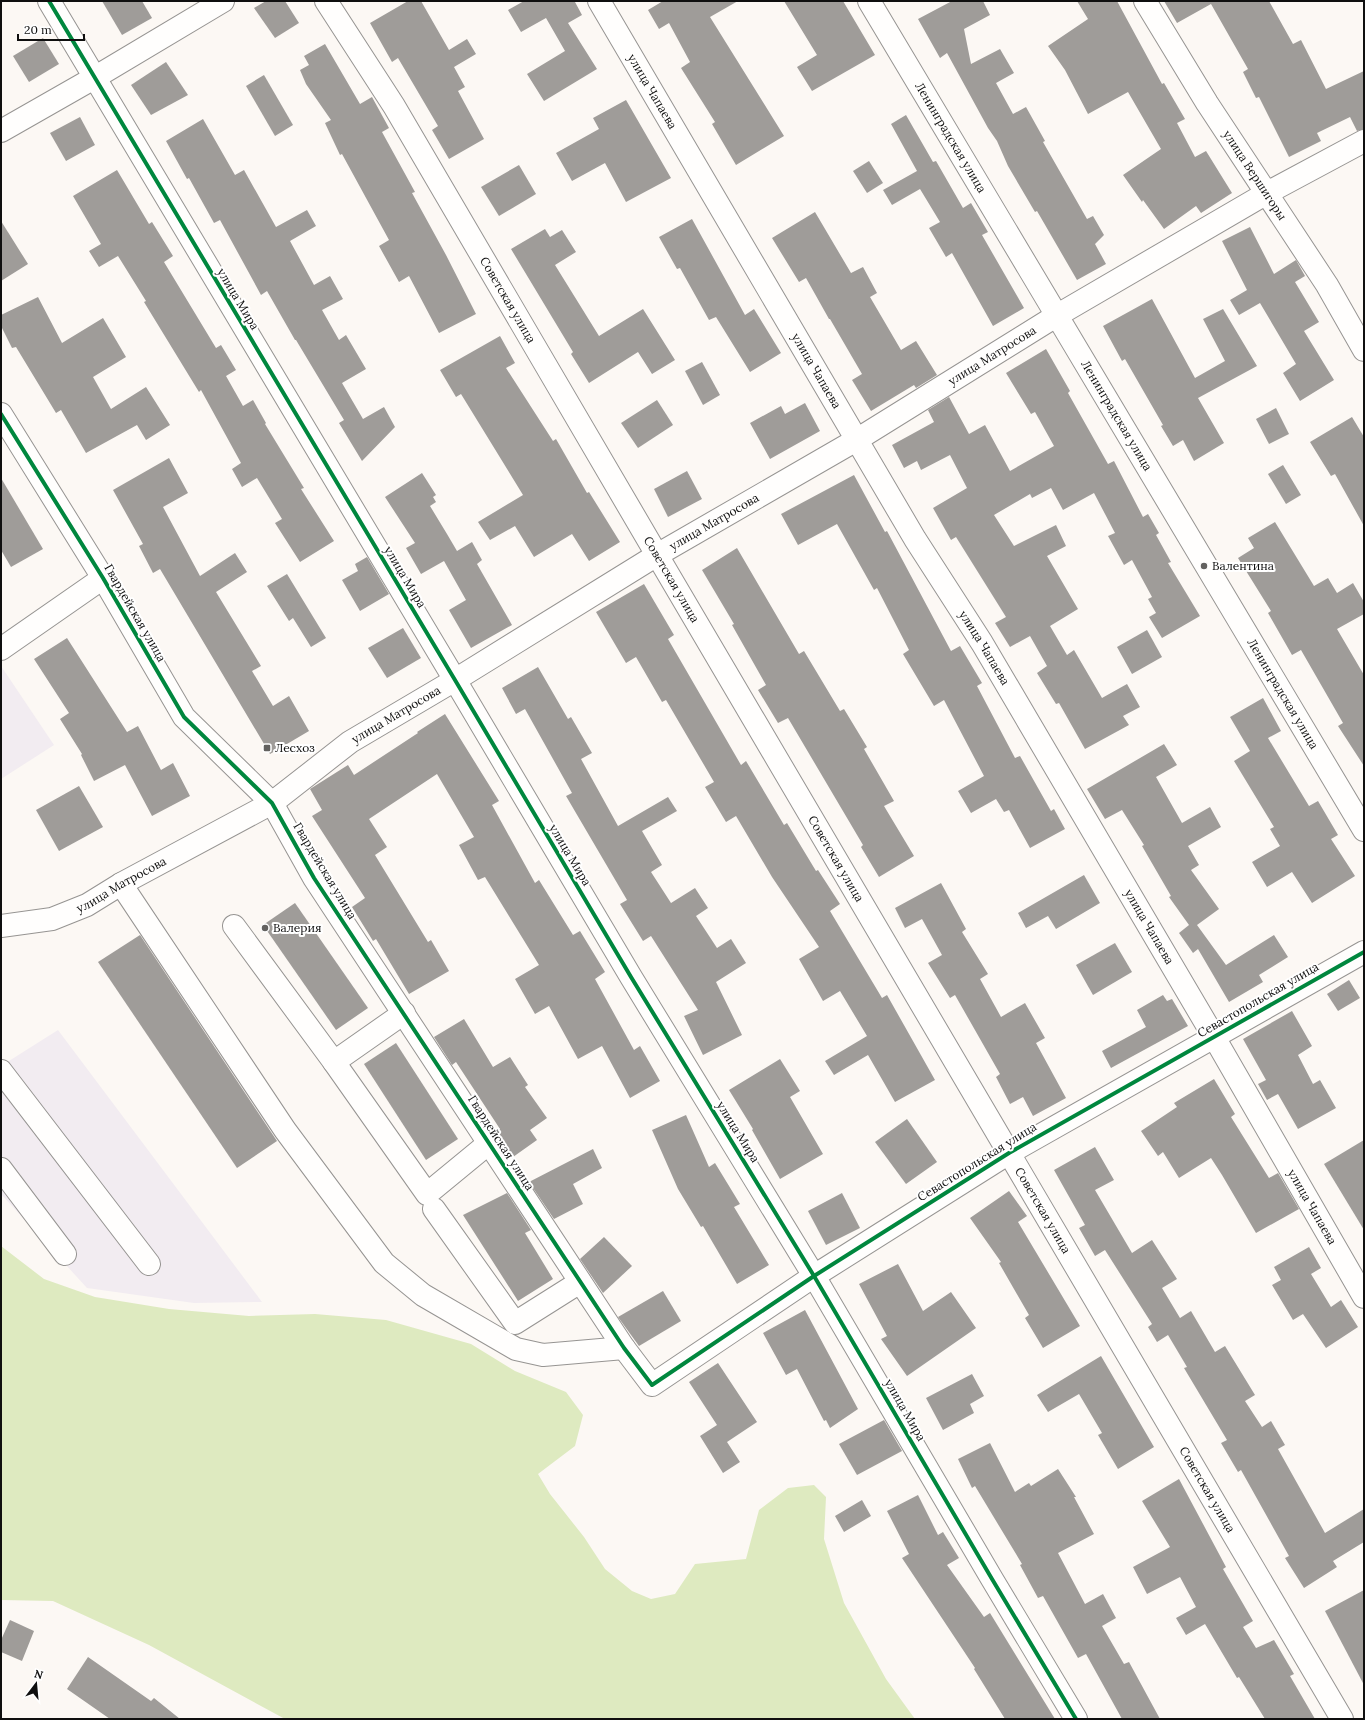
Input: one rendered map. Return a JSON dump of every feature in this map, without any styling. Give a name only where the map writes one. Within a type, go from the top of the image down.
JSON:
[{"type":"street","name":"улица Мира","points":[[49,1],[455,680],[631,978],[814,1276],[1076,1719]]},
{"type":"street","points":[[1,131],[94,78],[223,1]]},
{"type":"street","name":"Советская улица","points":[[326,1],[394,106],[656,555],[1342,1719]]},
{"type":"street","name":"улица Чапаева","points":[[599,1],[858,439],[914,538],[982,643],[1214,1037],[1364,1297]]},
{"type":"street","name":"Ленинградская улица","points":[[869,1],[1364,830]]},
{"type":"street","name":"улица Вершигоры","points":[[1145,1],[1206,103],[1327,285],[1364,350]]},
{"type":"street","name":"улица Матросова","points":[[1,926],[52,919],[87,905],[121,884],[272,802],[350,742],[455,680],[656,555],[858,439],[1056,316],[1267,193],[1364,141]]},
{"type":"street","name":"Гвардейская улица","points":[[1,414],[103,578],[184,717],[272,802],[314,878],[624,1348]]},
{"type":"street","points":[[1,649],[103,578]]},
{"type":"street","points":[[121,884],[285,1130],[384,1263],[423,1295],[516,1349],[543,1355],[624,1348]]},
{"type":"street","points":[[234,926],[334,1062],[427,1194],[489,1143]]},
{"type":"street","name":"Севастопольская улица","points":[[624,1348],[652,1385],[814,1276],[1009,1153],[1364,952]]},
{"type":"street","points":[[334,1062],[404,1013]]},
{"type":"street","points":[[1,1071],[149,1264]]},
{"type":"street","points":[[1,1169],[65,1254]]},
{"type":"street","points":[[434,1209],[515,1323],[580,1282]]},
{"type":"shaded area","points":[[1,666],[54,745],[1,779]]},
{"type":"shaded area","points":[[58,1030],[262,1302],[194,1303],[87,1288],[1,1194],[1,1066]]},
{"type":"green space","points":[[1,1246],[44,1279],[95,1297],[169,1309],[249,1316],[315,1314],[386,1320],[471,1344],[515,1371],[566,1392],[583,1415],[575,1446],[538,1474],[550,1494],[584,1537],[605,1569],[632,1591],[651,1599],[675,1594],[695,1564],[746,1559],[759,1510],[788,1488],[814,1485],[826,1497],[824,1539],[844,1603],[886,1679],[915,1719],[285,1719],[149,1645],[53,1601],[1,1600]]},
{"type":"building","points":[[102,1],[142,1],[152,18],[122,35]]},
{"type":"building","points":[[266,1],[285,1],[299,23],[275,38],[254,8]]},
{"type":"building","points":[[408,1],[421,1],[449,50],[467,39],[476,54],[454,67],[465,87],[458,91],[484,139],[449,159],[432,130],[438,126],[398,58],[392,62],[370,23]]},
{"type":"building","points":[[524,1],[576,1],[575,2],[582,15],[568,23],[597,69],[544,101],[527,74],[565,51],[546,18],[521,32],[508,10]]},
{"type":"building","points":[[663,1],[738,1],[710,17],[784,136],[736,165],[712,124],[715,122],[681,68],[690,62],[669,23],[659,29],[648,10]]},
{"type":"building","points":[[784,1],[843,1],[875,55],[812,91],[797,67],[817,55]]},
{"type":"building","points":[[952,1],[983,1],[990,15],[964,29],[971,64],[1000,49],[1014,73],[996,83],[1013,114],[1026,107],[1045,141],[1043,142],[1087,219],[1093,216],[1104,235],[1095,244],[1106,264],[1077,280],[1037,211],[1035,212],[1008,166],[997,141],[988,128],[947,53],[940,58],[918,19]]},
{"type":"building","points":[[1077,1],[1117,1],[1162,84],[1164,83],[1185,119],[1177,123],[1195,157],[1206,151],[1232,193],[1201,213],[1196,206],[1164,229],[1143,200],[1142,202],[1123,175],[1161,149],[1128,92],[1088,114],[1065,70],[1048,46],[1088,19]]},
{"type":"building","points":[[1164,1],[1269,1],[1293,44],[1301,40],[1326,89],[1364,71],[1364,129],[1357,131],[1350,117],[1317,133],[1321,141],[1289,157],[1259,97],[1256,98],[1243,72],[1248,69],[1211,4],[1177,23]]},
{"type":"building","points":[[43,38],[59,64],[29,82],[13,56]]},
{"type":"building","points":[[325,44],[360,104],[372,97],[389,128],[382,132],[415,192],[412,193],[476,314],[439,333],[409,276],[399,282],[379,246],[389,240],[342,154],[340,155],[325,123],[331,120],[306,84],[300,70],[309,65],[304,56]]},
{"type":"building","points":[[166,62],[188,95],[151,115],[131,85]]},
{"type":"building","points":[[264,75],[293,125],[275,136],[246,86]]},
{"type":"building","points":[[626,100],[671,178],[626,202],[605,163],[572,181],[556,153],[599,129],[593,118]]},
{"type":"building","points":[[906,115],[933,162],[936,161],[963,208],[971,203],[988,232],[982,235],[1024,308],[993,326],[952,253],[946,257],[929,228],[940,222],[920,189],[892,205],[883,190],[917,171],[891,124]]},
{"type":"building","points":[[80,117],[95,145],[66,161],[50,133]]},
{"type":"building","points":[[203,119],[235,175],[244,170],[276,227],[307,210],[316,226],[290,241],[314,285],[330,276],[343,299],[322,310],[339,340],[346,335],[366,369],[342,383],[363,419],[384,407],[395,427],[362,461],[339,423],[344,420],[267,291],[261,295],[220,220],[214,223],[166,141]]},
{"type":"building","points":[[869,161],[883,183],[867,193],[853,171]]},
{"type":"building","points":[[519,165],[536,194],[499,216],[481,187]]},
{"type":"building","points":[[117,170],[149,224],[152,222],[173,256],[164,262],[216,348],[221,345],[236,370],[226,376],[243,406],[253,400],[266,423],[265,424],[304,488],[301,489],[334,541],[300,562],[275,523],[282,519],[257,478],[242,487],[232,469],[241,463],[201,390],[199,392],[144,302],[146,301],[118,256],[99,267],[89,251],[101,244],[73,196]]},
{"type":"building","points":[[815,212],[851,273],[863,267],[877,293],[870,297],[901,350],[916,341],[937,375],[916,388],[914,385],[871,411],[852,380],[862,374],[806,278],[799,282],[772,238]]},
{"type":"building","points":[[692,219],[745,315],[754,309],[781,353],[750,372],[716,317],[709,320],[680,268],[677,269],[659,237]]},
{"type":"building","points":[[1,221],[28,264],[1,281]]},
{"type":"building","points":[[1250,227],[1274,274],[1296,260],[1305,276],[1295,282],[1319,322],[1304,331],[1334,380],[1300,401],[1283,373],[1296,364],[1260,303],[1239,315],[1230,300],[1247,290],[1222,241]]},
{"type":"building","points":[[545,229],[550,237],[562,230],[576,252],[555,265],[599,336],[643,309],[675,360],[652,374],[638,352],[589,383],[571,354],[573,352],[511,249]]},
{"type":"building","points":[[38,297],[62,343],[103,318],[126,357],[93,377],[111,409],[146,387],[170,425],[146,440],[137,425],[86,453],[61,410],[56,413],[16,347],[12,348],[1,326],[1,315]]},
{"type":"building","points":[[1152,299],[1195,378],[1225,361],[1203,319],[1223,309],[1257,366],[1198,398],[1224,443],[1194,461],[1183,440],[1173,446],[1161,426],[1163,425],[1125,359],[1122,361],[1103,326]]},
{"type":"building","points":[[500,336],[515,363],[506,368],[553,441],[556,439],[587,493],[589,492],[620,542],[589,561],[572,534],[534,557],[515,526],[490,540],[478,522],[523,495],[461,394],[456,397],[440,370]]},
{"type":"building","points":[[1046,349],[1070,391],[1068,393],[1108,464],[1114,461],[1143,517],[1148,514],[1159,533],[1156,535],[1171,562],[1168,563],[1200,616],[1162,638],[1149,617],[1156,613],[1148,599],[1152,597],[1132,560],[1124,565],[1108,536],[1115,533],[1094,493],[1063,510],[1051,488],[1032,498],[1030,494],[994,515],[1014,546],[1056,525],[1066,546],[1047,556],[1078,609],[1050,626],[1067,655],[1074,650],[1102,698],[1127,684],[1140,707],[1123,716],[1129,725],[1085,749],[1059,703],[1056,704],[1037,673],[1047,666],[1030,636],[1010,647],[995,623],[1006,617],[956,537],[951,540],[933,508],[967,488],[950,455],[921,470],[917,461],[904,468],[892,445],[934,422],[928,410],[949,397],[969,434],[985,425],[1010,471],[1054,446],[1035,412],[1031,414],[1006,373]]},
{"type":"building","points":[[702,362],[720,395],[703,405],[685,371]]},
{"type":"building","points":[[657,400],[673,425],[638,448],[621,423]]},
{"type":"building","points":[[805,403],[820,431],[770,459],[750,423],[781,406],[785,414]]},
{"type":"building","points":[[1276,408],[1289,434],[1269,444],[1256,419]]},
{"type":"building","points":[[1352,417],[1364,437],[1364,526],[1335,474],[1331,476],[1310,442]]},
{"type":"building","points":[[169,458],[188,493],[163,507],[200,576],[235,553],[247,572],[216,592],[261,666],[252,671],[273,706],[289,696],[309,731],[270,754],[160,569],[153,573],[139,546],[143,544],[113,490]]},
{"type":"building","points":[[1283,465],[1301,495],[1286,504],[1268,474]]},
{"type":"building","points":[[687,471],[702,499],[668,517],[654,489]]},
{"type":"building","points":[[422,473],[436,495],[433,497],[436,502],[430,506],[457,551],[472,542],[482,560],[477,564],[512,625],[471,648],[449,610],[466,600],[444,561],[421,574],[406,548],[415,543],[385,497]]},
{"type":"building","points":[[854,475],[885,532],[887,531],[951,651],[960,646],[982,683],[977,686],[1015,758],[1020,756],[1051,811],[1054,809],[1065,829],[1030,848],[1009,810],[1004,812],[996,799],[971,813],[958,791],[984,776],[944,700],[934,706],[903,654],[909,650],[877,588],[874,590],[837,524],[798,545],[781,514]]},
{"type":"building","points":[[1,478],[43,549],[11,567],[1,550]]},
{"type":"building","points":[[1275,522],[1314,586],[1328,578],[1337,593],[1353,583],[1364,602],[1364,614],[1337,629],[1364,675],[1364,766],[1338,726],[1343,723],[1301,650],[1292,655],[1268,613],[1271,611],[1238,558],[1254,548],[1248,538]]},
{"type":"building","points":[[737,548],[799,654],[804,651],[840,711],[844,709],[867,747],[864,749],[894,801],[884,806],[914,856],[879,877],[861,847],[863,845],[788,718],[778,723],[758,690],[766,685],[732,625],[734,624],[702,570]]},
{"type":"building","points":[[367,557],[389,594],[360,611],[342,580],[358,571],[355,564]]},
{"type":"building","points":[[287,574],[326,638],[311,647],[293,618],[289,621],[267,586]]},
{"type":"building","points":[[644,584],[674,635],[668,639],[741,765],[746,761],[784,825],[787,823],[816,871],[818,870],[840,904],[830,911],[882,998],[887,995],[935,1080],[895,1102],[868,1055],[834,1075],[825,1061],[867,1036],[840,991],[823,1001],[799,959],[819,947],[772,877],[736,816],[726,822],[705,787],[714,782],[666,700],[662,702],[636,657],[626,663],[596,612]]},
{"type":"building","points":[[403,628],[421,658],[387,678],[368,648]]},
{"type":"building","points":[[1147,630],[1162,657],[1132,674],[1117,647]]},
{"type":"building","points":[[67,638],[127,732],[138,726],[161,770],[173,763],[190,796],[152,816],[125,765],[94,781],[81,755],[82,754],[60,719],[69,713],[34,659]]},
{"type":"building","points":[[538,667],[568,719],[571,717],[592,753],[581,759],[618,826],[668,797],[677,811],[642,831],[662,865],[651,872],[671,903],[695,888],[708,908],[696,916],[717,948],[731,939],[746,963],[716,982],[742,1035],[703,1055],[684,1016],[698,1010],[651,936],[643,941],[620,904],[627,900],[566,796],[572,793],[525,709],[516,714],[502,688]]},
{"type":"building","points":[[1263,698],[1281,731],[1268,738],[1309,806],[1318,801],[1338,835],[1331,839],[1355,876],[1312,903],[1292,872],[1267,887],[1252,862],[1280,846],[1270,829],[1274,827],[1234,761],[1250,751],[1230,717]]},
{"type":"building","points":[[445,714],[499,801],[492,805],[535,883],[539,880],[573,935],[580,931],[605,972],[595,979],[634,1050],[640,1046],[660,1081],[630,1098],[602,1046],[578,1059],[549,1006],[535,1014],[515,979],[539,965],[485,877],[478,880],[459,845],[474,837],[437,774],[369,819],[387,847],[375,855],[428,942],[431,940],[449,971],[409,994],[376,939],[373,941],[352,907],[365,898],[312,816],[322,810],[310,789],[348,765],[354,775]]},
{"type":"building","points":[[1164,744],[1177,765],[1156,777],[1182,823],[1210,807],[1221,827],[1188,846],[1199,865],[1191,870],[1219,909],[1197,925],[1226,965],[1274,935],[1288,957],[1259,975],[1263,982],[1229,1002],[1198,949],[1193,953],[1179,933],[1189,925],[1169,897],[1171,896],[1142,846],[1144,845],[1122,810],[1105,819],[1087,789]]},
{"type":"building","points":[[79,786],[103,827],[59,851],[36,810]]},
{"type":"building","points":[[1084,875],[1100,903],[1056,929],[1048,916],[1026,928],[1018,913]]},
{"type":"building","points":[[941,883],[966,929],[962,932],[988,974],[980,979],[1001,1017],[1025,1003],[1045,1038],[1036,1043],[1066,1098],[1033,1116],[1023,1097],[1010,1104],[996,1077],[1000,1074],[955,995],[950,998],[928,963],[942,955],[922,919],[905,928],[895,908]]},
{"type":"building","points":[[295,903],[368,1008],[336,1030],[263,925]]},
{"type":"building","points":[[140,935],[277,1141],[237,1168],[98,962]]},
{"type":"building","points":[[1115,943],[1132,972],[1093,995],[1076,965]]},
{"type":"building","points":[[1349,980],[1360,998],[1338,1011],[1327,994]]},
{"type":"building","points":[[1163,995],[1167,1001],[1172,999],[1188,1026],[1111,1068],[1102,1051],[1146,1027],[1137,1010]]},
{"type":"building","points":[[1292,1011],[1312,1046],[1298,1055],[1313,1084],[1320,1080],[1336,1108],[1298,1129],[1278,1094],[1267,1100],[1258,1084],[1266,1080],[1243,1039]]},
{"type":"building","points":[[464,1019],[493,1067],[510,1057],[528,1085],[525,1087],[547,1118],[530,1130],[537,1140],[513,1157],[496,1132],[500,1129],[456,1062],[452,1065],[434,1037]]},
{"type":"building","points":[[396,1043],[458,1139],[426,1160],[364,1064]]},
{"type":"building","points":[[780,1059],[800,1091],[790,1097],[823,1154],[780,1179],[752,1130],[753,1129],[729,1090]]},
{"type":"building","points":[[1214,1079],[1235,1114],[1231,1117],[1269,1178],[1278,1173],[1299,1209],[1256,1233],[1211,1158],[1179,1178],[1163,1152],[1158,1156],[1141,1131],[1177,1107],[1174,1103]]},
{"type":"building","points":[[686,1115],[709,1167],[715,1163],[740,1204],[734,1207],[769,1265],[737,1284],[703,1226],[701,1227],[678,1189],[652,1130]]},
{"type":"building","points":[[907,1119],[937,1162],[906,1184],[875,1142]]},
{"type":"building","points":[[1364,1140],[1364,1230],[1324,1164]]},
{"type":"building","points":[[1095,1147],[1114,1180],[1095,1190],[1132,1253],[1152,1240],[1177,1279],[1162,1288],[1180,1318],[1191,1311],[1215,1352],[1225,1346],[1255,1395],[1245,1401],[1262,1427],[1271,1421],[1285,1445],[1278,1449],[1325,1533],[1364,1509],[1364,1542],[1333,1561],[1337,1567],[1304,1588],[1285,1558],[1289,1556],[1241,1470],[1238,1472],[1221,1443],[1227,1440],[1184,1368],[1187,1367],[1168,1335],[1157,1342],[1148,1327],[1152,1324],[1105,1250],[1095,1256],[1079,1228],[1085,1225],[1054,1170]]},
{"type":"building","points":[[593,1149],[602,1168],[573,1184],[583,1204],[554,1219],[529,1182]]},
{"type":"building","points":[[1009,1191],[1027,1216],[1018,1222],[1080,1326],[1043,1348],[1025,1318],[1029,1315],[999,1263],[1001,1262],[970,1218]]},
{"type":"building","points":[[507,1193],[531,1230],[525,1233],[553,1279],[518,1301],[463,1215]]},
{"type":"building","points":[[842,1193],[860,1228],[826,1245],[808,1211]]},
{"type":"building","points":[[604,1237],[632,1266],[603,1293],[580,1259]]},
{"type":"building","points":[[1309,1247],[1321,1268],[1311,1274],[1331,1307],[1341,1300],[1358,1327],[1326,1348],[1303,1314],[1293,1320],[1272,1285],[1281,1280],[1274,1267]]},
{"type":"building","points":[[898,1264],[923,1311],[951,1292],[976,1328],[907,1376],[881,1339],[887,1336],[859,1284]]},
{"type":"building","points":[[663,1291],[681,1321],[639,1346],[618,1317]]},
{"type":"building","points":[[805,1310],[858,1409],[830,1428],[826,1420],[824,1421],[797,1369],[786,1375],[763,1333]]},
{"type":"building","points":[[1101,1356],[1154,1447],[1118,1469],[1098,1435],[1102,1433],[1079,1394],[1048,1412],[1037,1395]]},
{"type":"building","points":[[718,1363],[757,1422],[727,1442],[740,1462],[723,1473],[700,1436],[717,1425],[689,1382]]},
{"type":"building","points":[[972,1374],[984,1396],[970,1404],[974,1413],[943,1430],[926,1398]]},
{"type":"building","points":[[884,1420],[902,1451],[857,1475],[839,1444]]},
{"type":"building","points":[[990,1443],[1015,1492],[1029,1483],[1031,1486],[1058,1469],[1076,1497],[1074,1497],[1094,1534],[1058,1553],[1085,1604],[1103,1594],[1116,1618],[1102,1626],[1124,1664],[1129,1662],[1160,1719],[1122,1719],[1086,1654],[1078,1658],[1043,1596],[1038,1598],[1020,1565],[1022,1564],[975,1486],[972,1488],[958,1459]]},
{"type":"building","points":[[1179,1479],[1226,1567],[1223,1569],[1253,1621],[1243,1627],[1256,1648],[1274,1640],[1294,1674],[1290,1676],[1315,1719],[1265,1719],[1239,1677],[1237,1678],[1205,1624],[1186,1635],[1176,1618],[1196,1607],[1180,1577],[1147,1594],[1133,1567],[1170,1547],[1142,1501]]},
{"type":"building","points":[[918,1495],[938,1535],[943,1532],[959,1558],[947,1565],[984,1617],[990,1613],[1055,1719],[1005,1719],[974,1669],[975,1668],[902,1558],[909,1554],[887,1511]]},
{"type":"building","points":[[862,1500],[871,1516],[844,1532],[835,1516]]},
{"type":"building","points":[[1364,1590],[1364,1685],[1325,1611]]},
{"type":"building","points":[[10,1620],[34,1631],[22,1661],[1,1652],[1,1640]]},
{"type":"building","points":[[88,1657],[151,1701],[154,1698],[180,1719],[110,1719],[67,1689]]},
{"type":"cycle path","points":[[49,1],[631,977],[814,1276],[1076,1719]]},
{"type":"cycle path","points":[[1,414],[103,578],[184,717],[272,803],[314,878],[624,1348],[652,1385],[814,1276],[1009,1153],[1364,952]]},
{"type":"place","name":"Валентина","points":[[1204,566]]},
{"type":"place","name":"Лесхоз","points":[[267,748]]},
{"type":"place","name":"Валерия","points":[[265,928]]}]
